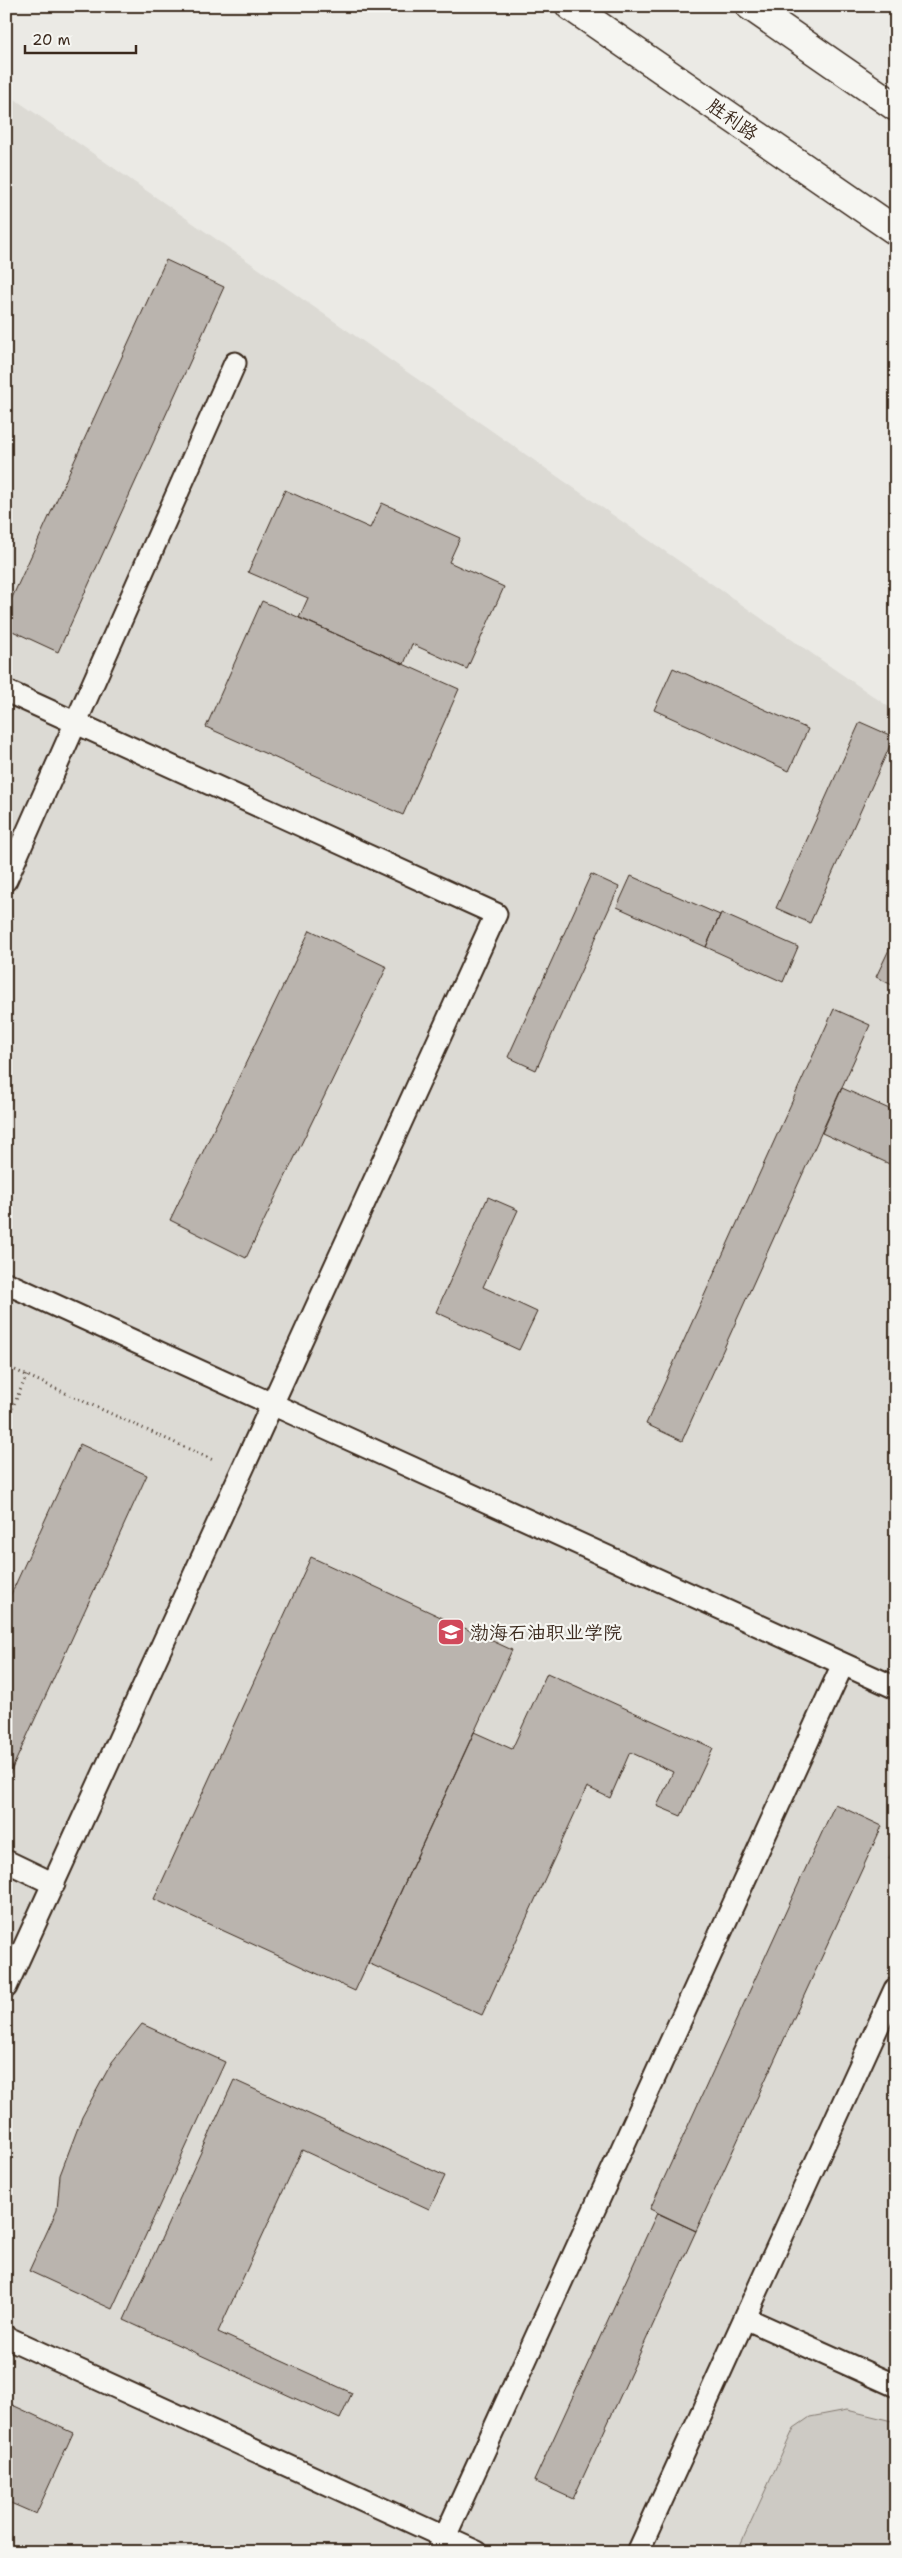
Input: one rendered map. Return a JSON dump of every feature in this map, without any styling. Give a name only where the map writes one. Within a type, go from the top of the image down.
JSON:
[{"type":"main road","name":"胜利路","points":[[570,6],[896,231]]},
{"type":"main road","points":[[750,6],[896,107]]},
{"type":"lane","points":[[6,880],[235,363]]},
{"type":"lane","points":[[6,691],[496,914],[6,1987]]},
{"type":"lane","points":[[6,1284],[896,1688]]},
{"type":"lane","points":[[442,2544],[844,1664]]},
{"type":"lane","points":[[6,1861],[54,1884]]},
{"type":"lane","points":[[638,2552],[895,1989]]},
{"type":"lane","points":[[745,2318],[896,2386]]},
{"type":"lane","points":[[6,2337],[442,2544],[477,2552]]},
{"type":"path","points":[[6,1366],[241,1473]]},
{"type":"path","points":[[6,1422],[28,1375]]},
{"type":"shaded area","name":"渤海石油职业学院","points":[[6,93],[896,712],[896,2552],[6,2552]]},
{"type":"shaded area","points":[[847,2410],[896,2422],[896,2552],[737,2552],[794,2428],[810,2417]]},
{"type":"building","points":[[166,260],[224,287],[58,652],[6,628],[6,611]]},
{"type":"building","points":[[285,490],[370,528],[382,503],[460,538],[449,562],[504,587],[467,669],[412,644],[404,664],[299,618],[308,598],[248,572]]},
{"type":"building","points":[[262,601],[459,689],[403,815],[206,727]]},
{"type":"building","points":[[673,668],[808,729],[789,771],[654,710]]},
{"type":"building","points":[[860,722],[894,737],[810,923],[776,908]]},
{"type":"building","points":[[591,874],[619,887],[536,1070],[508,1057]]},
{"type":"building","points":[[631,876],[720,915],[706,947],[617,907]]},
{"type":"building","points":[[721,913],[798,947],[783,982],[706,947]]},
{"type":"building","points":[[310,930],[387,967],[246,1258],[170,1220]]},
{"type":"building","points":[[896,935],[896,987],[876,977]]},
{"type":"building","points":[[834,1009],[870,1025],[682,1441],[646,1424]]},
{"type":"building","points":[[842,1088],[896,1112],[896,1167],[822,1133]]},
{"type":"building","points":[[488,1197],[518,1210],[483,1287],[537,1312],[519,1350],[436,1312]]},
{"type":"building","points":[[80,1444],[147,1475],[6,1782],[6,1605]]},
{"type":"building","points":[[311,1557],[512,1650],[355,1991],[154,1899]]},
{"type":"building","points":[[547,1673],[713,1748],[681,1816],[657,1806],[673,1772],[630,1752],[610,1798],[587,1787],[482,2015],[368,1963],[474,1732],[512,1749]]},
{"type":"building","points":[[835,1804],[882,1826],[696,2231],[650,2209]]},
{"type":"building","points":[[896,1843],[896,1861],[889,1858]]},
{"type":"building","points":[[142,2024],[225,2062],[112,2309],[29,2271],[57,2210],[60,2175],[82,2117],[112,2062]]},
{"type":"building","points":[[234,2080],[445,2176],[429,2209],[302,2150],[218,2332],[352,2393],[340,2419],[124,2320]]},
{"type":"building","points":[[657,2213],[696,2231],[573,2499],[534,2481]]},
{"type":"building","points":[[6,2402],[73,2433],[36,2514],[6,2501]]},
{"type":"place","name":"渤海石油职业学院","points":[[451,1632]]}]
